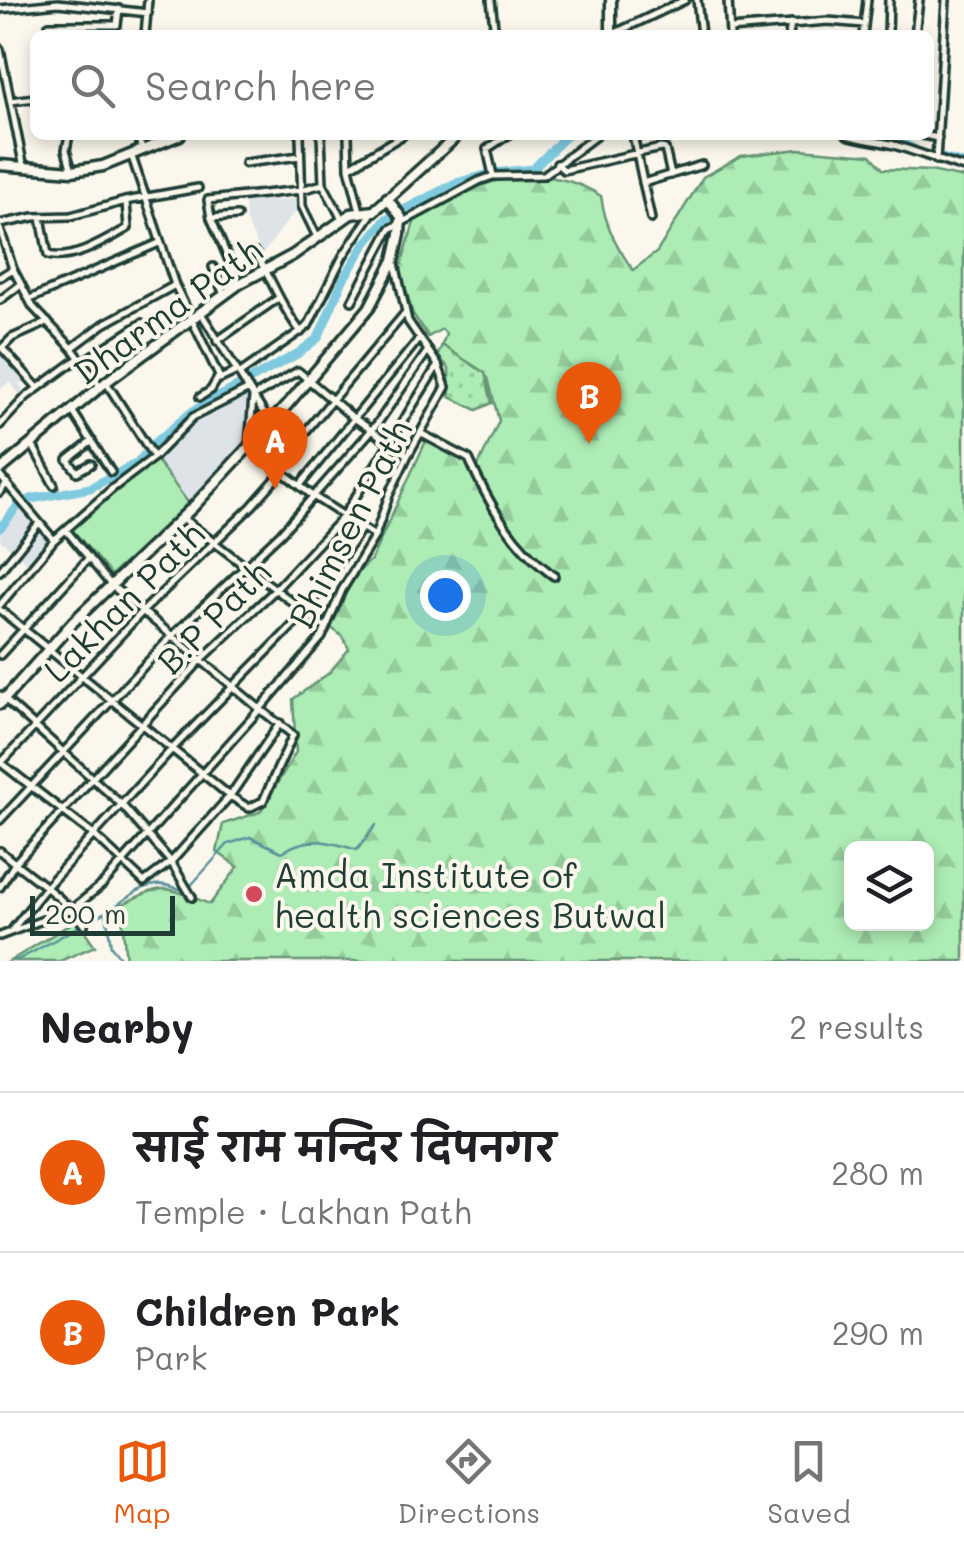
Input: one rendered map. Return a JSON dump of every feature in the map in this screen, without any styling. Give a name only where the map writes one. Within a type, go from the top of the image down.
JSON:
[{"type":"street","points":[[146,30],[148,0]]},
{"type":"street","points":[[491,0],[494,30]]},
{"type":"street","points":[[611,0],[611,30]]},
{"type":"street","points":[[622,30],[686,0]]},
{"type":"street","points":[[697,0],[700,30]]},
{"type":"street","points":[[728,0],[730,30]]},
{"type":"street","points":[[863,30],[867,0]]},
{"type":"street","points":[[888,30],[890,0]]},
{"type":"street","points":[[915,30],[918,0]]},
{"type":"street","points":[[936,160],[946,0]]},
{"type":"street","points":[[0,9],[47,4],[148,13]]},
{"type":"street","points":[[49,25],[116,25],[119,8]]},
{"type":"street","points":[[745,30],[828,21],[864,24]]},
{"type":"street","points":[[790,30],[791,24]]},
{"type":"street","points":[[0,49],[24,168]]},
{"type":"street","points":[[11,101],[30,99]]},
{"type":"street","points":[[934,137],[938,138]]},
{"type":"street","points":[[67,140],[72,171]]},
{"type":"street","points":[[139,140],[142,151]]},
{"type":"street","points":[[0,167],[72,171],[104,166],[168,140]]},
{"type":"street","points":[[300,140],[302,206],[318,237]]},
{"type":"street","points":[[321,140],[322,184],[342,219]]},
{"type":"street","points":[[348,140],[360,211]]},
{"type":"street","points":[[350,168],[394,140]]},
{"type":"street","points":[[200,397],[220,379],[239,374],[308,326],[343,256],[374,211],[390,202],[453,140]]},
{"type":"street","points":[[493,176],[487,149],[500,140]]},
{"type":"street","points":[[352,301],[390,229],[401,219],[493,176],[544,175],[590,140]]},
{"type":"street","points":[[634,140],[650,219]]},
{"type":"street","points":[[865,140],[964,168]]},
{"type":"street","points":[[557,164],[564,170],[665,148],[671,175]]},
{"type":"street","points":[[246,162],[300,156]]},
{"type":"street","points":[[132,157],[175,286],[220,379]]},
{"type":"street","points":[[643,183],[702,166]]},
{"type":"street","points":[[239,284],[210,218],[208,200],[301,190],[322,184]]},
{"type":"street","points":[[152,455],[104,384],[20,285],[0,226],[41,217],[71,216],[125,201],[198,188]]},
{"type":"street","points":[[41,217],[46,250],[52,258],[71,254],[128,228],[125,201]]},
{"type":"street","points":[[192,897],[171,862],[122,804],[2,699],[249,446],[369,308],[394,260],[401,219],[390,202]]},
{"type":"street","name":"Dharma Path","points":[[0,473],[104,384],[239,284],[293,255],[342,219],[360,211],[374,211]]},
{"type":"street","points":[[210,218],[237,216]]},
{"type":"street","points":[[30,300],[158,243]]},
{"type":"street","points":[[0,258],[10,254]]},
{"type":"street","points":[[255,254],[277,299],[301,332]]},
{"type":"street","points":[[394,260],[405,313],[438,365]]},
{"type":"street","points":[[213,267],[224,295]]},
{"type":"street","points":[[0,276],[14,269]]},
{"type":"street","points":[[0,300],[20,285]]},
{"type":"street","points":[[72,348],[104,324],[175,286]]},
{"type":"street","points":[[216,341],[277,299]]},
{"type":"street","points":[[200,313],[270,423]]},
{"type":"street","name":"Lakhan Path","points":[[0,764],[142,612],[214,543],[278,471],[332,398],[405,313]]},
{"type":"street","points":[[38,388],[1,347],[48,322]]},
{"type":"street","points":[[1,420],[38,388],[142,323]]},
{"type":"street","points":[[300,485],[418,339]]},
{"type":"street","points":[[0,820],[111,700],[313,496],[371,429],[427,352]]},
{"type":"street","name":"Bhimsen Path","points":[[72,909],[149,836],[283,679],[313,651],[342,590],[376,536],[389,495],[446,387],[438,365]]},
{"type":"street","name":"B.P Path","points":[[0,886],[15,863],[201,660],[275,590],[343,517],[438,365]]},
{"type":"street","points":[[253,397],[296,370],[408,456]]},
{"type":"street","points":[[66,530],[110,585],[230,687],[292,732],[293,739],[263,802],[249,808],[230,796],[0,608],[54,540],[113,488],[193,418],[249,389]]},
{"type":"street","points":[[249,446],[253,397]]},
{"type":"street","points":[[74,412],[111,472]]},
{"type":"street","points":[[422,434],[469,459],[480,486],[511,536],[554,576]]},
{"type":"street","points":[[91,464],[75,472],[68,460],[92,440]]},
{"type":"street","points":[[32,446],[54,485]]},
{"type":"street","points":[[249,446],[313,496],[376,536]]},
{"type":"street","points":[[0,473],[54,540]]},
{"type":"street","points":[[0,492],[6,483]]},
{"type":"street","points":[[181,517],[326,628]]},
{"type":"street","points":[[0,571],[40,522]]},
{"type":"street","points":[[12,931],[47,886],[172,749],[306,612],[361,530]]},
{"type":"street","points":[[0,655],[88,559]]},
{"type":"street","points":[[0,764],[95,836],[144,882],[171,862],[230,796],[280,722]]},
{"type":"street","points":[[0,852],[47,886],[84,925]]},
{"type":"street","points":[[0,936],[72,909]]},
{"type":"shaded area","points":[[275,195],[276,201],[301,198],[303,209],[292,215],[262,255],[246,221],[244,197]]},
{"type":"shaded area","points":[[0,349],[28,379],[19,384],[26,392],[21,396],[9,382],[0,390]]},
{"type":"shaded area","points":[[249,389],[249,446],[190,505],[154,457],[193,417]]},
{"type":"shaded area","points":[[24,503],[54,540],[31,566],[0,540],[0,528],[6,518]]},
{"type":"green space","points":[[799,149],[871,155],[883,169],[931,171],[964,178],[964,961],[126,961],[121,905],[148,892],[166,889],[210,904],[238,867],[217,852],[223,824],[260,812],[296,752],[293,699],[329,673],[349,649],[342,636],[330,627],[353,577],[371,560],[426,441],[478,466],[499,421],[488,378],[442,345],[446,334],[442,329],[428,337],[413,314],[400,269],[415,219],[481,185],[530,176],[554,178],[601,196],[612,235],[633,270],[657,252],[703,177],[741,156]]},
{"type":"green space","points":[[442,345],[485,373],[492,403],[477,410],[450,397],[449,369],[438,355]]},
{"type":"green space","points":[[154,457],[190,505],[111,575],[71,528]]},
{"type":"green space","points":[[77,920],[95,946],[60,961],[10,961]]},
{"type":"waterway","points":[[0,528],[17,507],[31,499],[90,488],[137,463],[193,411],[297,354],[318,338],[343,280],[386,219],[456,183],[493,173],[533,169],[562,140]]},
{"type":"waterway","points":[[896,140],[914,149]]},
{"type":"waterway","points":[[928,154],[964,164]]},
{"type":"waterway","points":[[15,961],[142,889],[163,885],[186,891],[228,844],[250,837],[282,852],[301,843],[319,841],[357,850],[376,825]]},
{"type":"waterway","points":[[106,913],[111,946],[123,961]]},
{"type":"place","name":"Children Park","points":[[589,444]]},
{"type":"place","name":"साई राम मन्दिर दिपनगर","points":[[275,489]]},
{"type":"place","name":"Amda Institute of health sciences Butwal","points":[[254,894]]}]
